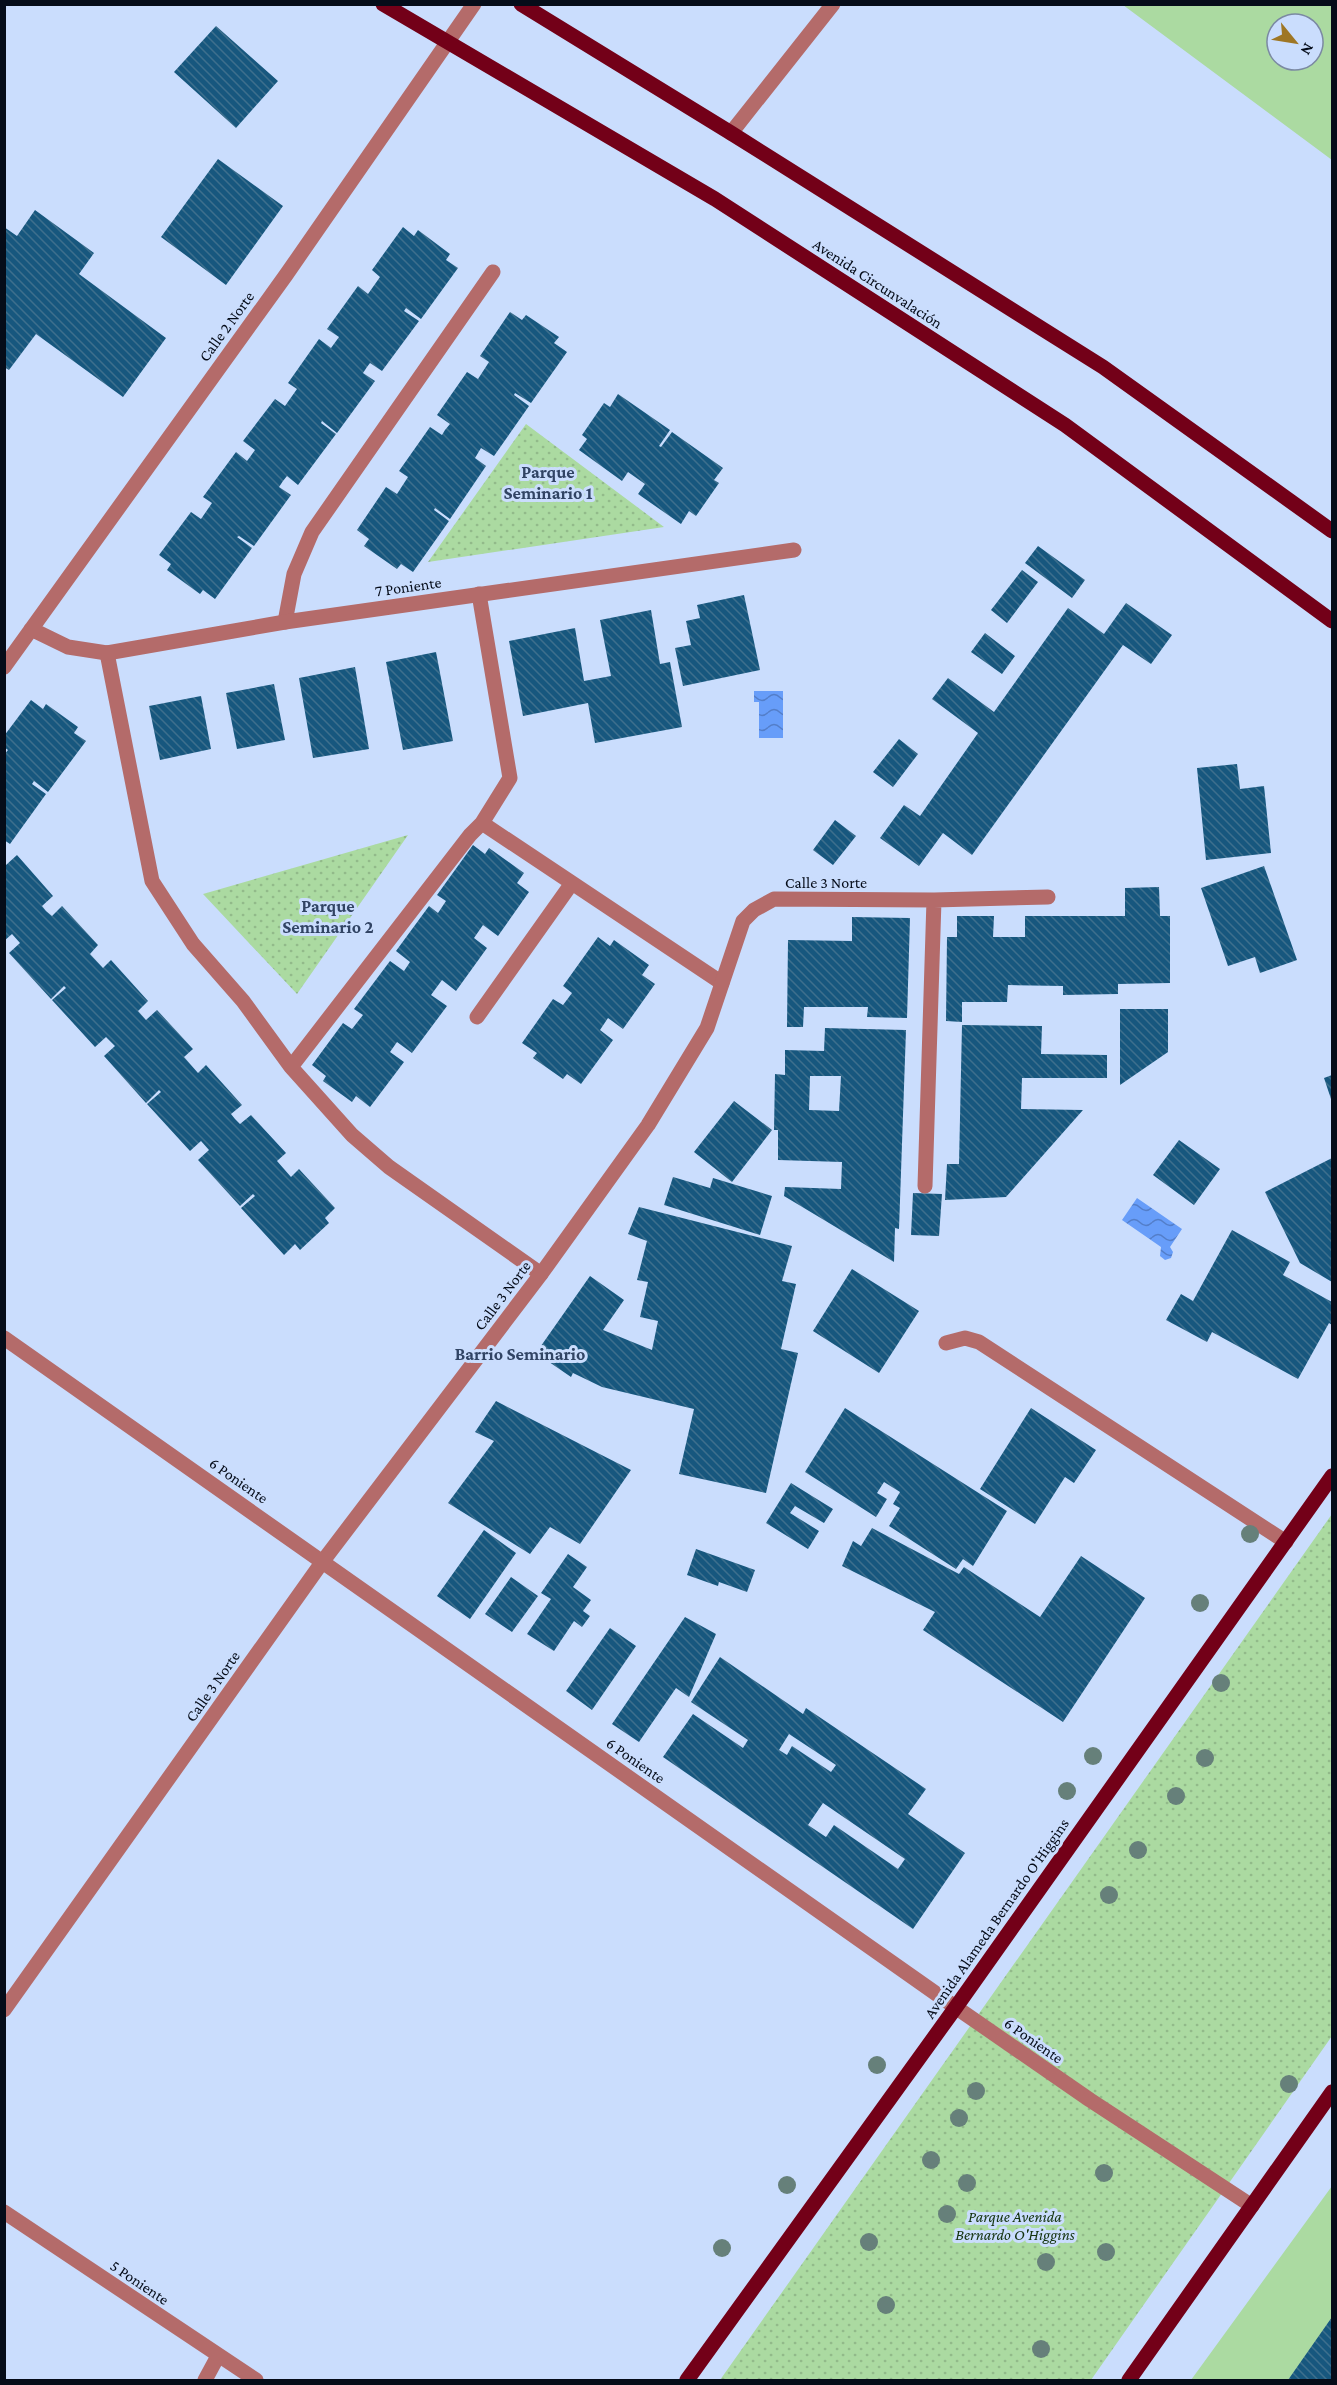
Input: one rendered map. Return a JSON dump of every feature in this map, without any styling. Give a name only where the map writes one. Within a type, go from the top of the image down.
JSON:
[{"type":"main road","name":"Avenida Circunvalación","points":[[383,4],[715,199],[1065,425],[1332,621]]},
{"type":"main road","points":[[521,4],[1103,367],[1332,531]]},
{"type":"main road","name":"Avenida Alameda Bernardo O'Higgins","points":[[687,2380],[956,2007],[1332,1476]]},
{"type":"main road","points":[[1129,2380],[1332,2092]]},
{"type":"street","name":"Calle 2 Norte","points":[[4,667],[450,43],[474,4]]},
{"type":"street","points":[[731,133],[833,4]]},
{"type":"street","points":[[285,622],[294,574],[312,532],[493,272]]},
{"type":"street","name":"7 Poniente","points":[[32,629],[68,647],[107,653],[285,622],[794,550]]},
{"type":"street","points":[[291,1067],[470,835],[482,823],[510,778],[479,594]]},
{"type":"street","points":[[107,653],[153,881],[193,944],[243,1001],[291,1067],[352,1135],[389,1167],[542,1274]]},
{"type":"street","points":[[482,823],[722,983]]},
{"type":"street","points":[[477,1017],[572,883]]},
{"type":"street","name":"Calle 3 Norte","points":[[4,2010],[323,1561],[542,1274],[654,1115],[707,1028],[744,921],[754,910],[774,899],[934,900],[1048,897]]},
{"type":"street","points":[[925,1186],[934,900]]},
{"type":"street","name":"6 Poniente","points":[[4,1338],[956,2007],[1090,2100],[1252,2206]]},
{"type":"street","points":[[946,1343],[965,1338],[979,1342],[1286,1542]]},
{"type":"street","name":"5 Poniente","points":[[4,2212],[256,2380]]},
{"type":"street","points":[[205,2380],[218,2356]]},
{"type":"green space","points":[[1123,5],[1332,5],[1332,160]]},
{"type":"green space","points":[[526,424],[664,527],[428,562]]},
{"type":"green space","points":[[408,835],[297,994],[203,894]]},
{"type":"green space","name":"Parque Avenida Bernardo O'Higgins","points":[[1332,1514],[1332,2036],[1091,2380],[720,2380]]},
{"type":"green space","points":[[1332,2186],[1332,2380],[1191,2380]]},
{"type":"water","points":[[754,691],[783,691],[783,738],[759,738],[759,702],[754,702]]},
{"type":"water","points":[[1137,1198],[1182,1229],[1170,1247],[1173,1252],[1171,1258],[1165,1260],[1160,1256],[1161,1247],[1122,1220]]},
{"type":"building","points":[[216,26],[278,81],[236,128],[174,72]]},
{"type":"building","points":[[218,159],[283,206],[226,285],[161,237]]},
{"type":"building","points":[[35,210],[94,253],[79,274],[166,338],[123,397],[36,334],[9,370],[4,367],[4,227],[17,236]]},
{"type":"building","points":[[403,227],[414,236],[418,230],[450,254],[446,260],[458,268],[421,319],[406,308],[404,311],[419,321],[382,371],[370,363],[367,367],[363,373],[375,381],[337,433],[322,421],[321,423],[336,434],[298,485],[287,476],[283,481],[279,487],[291,495],[254,546],[239,536],[237,537],[252,548],[215,599],[203,590],[200,594],[167,570],[171,564],[159,555],[191,512],[201,519],[212,503],[203,497],[236,452],[247,461],[250,457],[255,450],[243,441],[275,399],[285,406],[297,389],[288,383],[319,339],[331,348],[339,337],[327,329],[358,286],[368,294],[380,277],[372,270]]},
{"type":"building","points":[[510,312],[522,320],[526,315],[559,337],[554,343],[567,352],[531,403],[515,393],[514,395],[529,406],[494,456],[481,448],[475,458],[486,466],[450,519],[435,508],[434,510],[449,521],[413,572],[401,564],[397,569],[364,546],[369,539],[357,530],[386,487],[397,494],[408,477],[399,471],[430,427],[442,435],[450,424],[437,415],[467,372],[478,379],[489,362],[480,356]]},
{"type":"building","points":[[618,394],[670,430],[659,446],[661,447],[672,432],[723,468],[714,480],[719,483],[696,516],[689,511],[681,524],[638,494],[645,484],[628,472],[622,481],[579,450],[587,439],[582,435],[604,403],[610,407]]},
{"type":"building","points":[[1038,546],[1085,580],[1072,598],[1025,563]]},
{"type":"building","points":[[1022,570],[1038,582],[1007,623],[991,610]]},
{"type":"building","points":[[744,595],[760,670],[683,686],[675,648],[691,645],[686,621],[700,618],[697,605]]},
{"type":"building","points":[[1126,603],[1172,635],[1151,664],[1123,645],[972,855],[943,833],[919,866],[880,838],[904,805],[920,816],[978,733],[932,699],[948,678],[994,712],[1068,608],[1104,634]]},
{"type":"building","points":[[651,610],[660,664],[670,662],[682,727],[595,743],[588,703],[523,716],[509,641],[575,628],[584,681],[611,676],[600,620]]},
{"type":"building","points":[[985,633],[1015,656],[1002,674],[971,652]]},
{"type":"building","points":[[436,652],[453,741],[403,750],[386,662]]},
{"type":"building","points":[[355,667],[369,749],[313,758],[299,678]]},
{"type":"building","points":[[274,684],[285,740],[237,749],[226,693]]},
{"type":"building","points":[[201,696],[211,749],[160,760],[149,706]]},
{"type":"building","points":[[31,700],[43,709],[46,704],[78,727],[74,733],[86,741],[48,792],[34,781],[32,784],[46,794],[10,844],[4,840],[4,755],[8,750],[4,747],[4,736]]},
{"type":"building","points":[[899,739],[918,754],[893,787],[873,772]]},
{"type":"building","points":[[1237,764],[1240,789],[1264,786],[1271,853],[1206,860],[1197,768]]},
{"type":"building","points":[[835,820],[856,836],[833,865],[813,850]]},
{"type":"building","points":[[473,845],[485,854],[489,848],[524,873],[517,883],[529,892],[498,936],[483,925],[474,938],[487,948],[456,991],[442,980],[431,995],[447,1006],[412,1053],[397,1042],[390,1052],[404,1062],[370,1107],[356,1096],[352,1102],[323,1081],[326,1076],[312,1065],[343,1023],[352,1029],[363,1015],[354,1009],[390,961],[404,971],[410,962],[396,951],[429,906],[438,913],[446,901],[437,895]]},
{"type":"building","points":[[17,855],[53,896],[42,906],[46,911],[52,916],[62,906],[98,945],[90,954],[103,968],[111,960],[148,1001],[138,1011],[146,1020],[157,1010],[193,1049],[184,1057],[198,1073],[206,1065],[242,1105],[231,1114],[235,1119],[240,1124],[251,1115],[286,1153],[277,1161],[291,1177],[299,1169],[335,1208],[325,1218],[329,1223],[300,1250],[295,1244],[284,1255],[241,1208],[255,1196],[253,1194],[240,1206],[198,1160],[209,1150],[201,1141],[190,1151],[147,1104],[161,1092],[159,1090],[146,1103],[104,1056],[115,1046],[106,1037],[95,1047],[52,1000],[66,988],[64,986],[51,999],[9,953],[20,943],[12,934],[4,941],[4,863],[6,865]]},
{"type":"building","points":[[1264,866],[1297,960],[1260,973],[1255,957],[1228,966],[1201,888]]},
{"type":"building","points":[[1159,887],[1160,916],[1170,916],[1170,983],[1118,984],[1118,994],[1063,995],[1063,986],[1008,985],[1007,1002],[962,1002],[962,1022],[946,1021],[947,937],[957,937],[957,916],[994,916],[993,937],[1025,937],[1025,916],[1125,916],[1125,888]]},
{"type":"building","points":[[852,917],[910,918],[907,1018],[867,1017],[868,1007],[804,1007],[803,1027],[787,1027],[788,940],[852,941]]},
{"type":"building","points":[[598,937],[610,946],[614,940],[649,965],[642,975],[655,984],[623,1029],[608,1018],[600,1030],[613,1040],[581,1084],[567,1074],[563,1079],[533,1058],[537,1053],[522,1043],[553,999],[563,1005],[572,993],[563,986]]},
{"type":"building","points":[[1120,1009],[1168,1009],[1168,1052],[1120,1085]]},
{"type":"building","points":[[962,1025],[1042,1026],[1041,1054],[1107,1055],[1107,1078],[1022,1078],[1021,1109],[1083,1110],[1006,1197],[945,1200],[947,1164],[959,1164]]},
{"type":"building","points":[[825,1028],[906,1030],[899,1229],[895,1228],[894,1262],[784,1196],[785,1187],[841,1189],[842,1162],[778,1160],[778,1130],[774,1130],[775,1074],[785,1075],[785,1050],[824,1051]],"holes":[[[810,1076],[841,1076],[839,1111],[809,1110]]]},
{"type":"building","points":[[1332,1075],[1332,1102],[1324,1078]]},
{"type":"building","points":[[734,1101],[772,1130],[732,1182],[694,1152]]},
{"type":"building","points":[[1179,1140],[1220,1169],[1194,1205],[1153,1175]]},
{"type":"building","points":[[1332,1158],[1332,1282],[1300,1263],[1265,1192]]},
{"type":"building","points":[[673,1177],[710,1188],[713,1178],[772,1196],[760,1235],[664,1205]]},
{"type":"building","points":[[913,1193],[942,1194],[939,1236],[911,1235]]},
{"type":"building","points":[[639,1207],[792,1246],[782,1281],[796,1284],[781,1349],[798,1353],[766,1493],[679,1474],[694,1409],[602,1387],[573,1373],[571,1377],[536,1353],[590,1276],[624,1300],[603,1330],[652,1350],[658,1321],[640,1317],[648,1282],[637,1280],[647,1241],[628,1234]]},
{"type":"building","points":[[1232,1230],[1290,1262],[1283,1275],[1332,1302],[1332,1325],[1329,1323],[1298,1379],[1212,1332],[1207,1342],[1166,1320],[1181,1294],[1193,1301]]},
{"type":"building","points":[[852,1269],[919,1311],[879,1373],[813,1331]]},
{"type":"building","points":[[496,1401],[631,1470],[580,1544],[550,1527],[530,1554],[448,1503],[494,1441],[475,1432]]},
{"type":"building","points":[[845,1408],[1007,1511],[973,1566],[963,1559],[956,1569],[889,1526],[900,1508],[893,1504],[900,1492],[884,1482],[877,1493],[887,1499],[876,1517],[805,1472]]},
{"type":"building","points":[[1031,1408],[1096,1450],[1074,1483],[1065,1477],[1035,1524],[980,1489]]},
{"type":"building","points":[[791,1483],[833,1509],[824,1523],[795,1506],[790,1513],[819,1531],[808,1549],[766,1523]]},
{"type":"building","points":[[872,1528],[959,1574],[964,1567],[1040,1617],[1081,1556],[1145,1598],[1063,1722],[923,1630],[935,1612],[842,1566],[853,1541],[861,1546]]},
{"type":"building","points":[[484,1530],[516,1553],[470,1619],[437,1596]]},
{"type":"building","points":[[696,1549],[755,1570],[747,1592],[719,1582],[718,1586],[687,1575]]},
{"type":"building","points":[[568,1554],[587,1567],[573,1587],[591,1600],[583,1611],[590,1616],[582,1627],[574,1621],[554,1651],[527,1634],[551,1599],[541,1593]]},
{"type":"building","points":[[511,1577],[538,1596],[512,1632],[485,1614]]},
{"type":"building","points":[[685,1617],[716,1634],[689,1697],[676,1688],[639,1742],[612,1724]]},
{"type":"building","points":[[610,1628],[636,1646],[592,1710],[566,1691]]},
{"type":"building","points":[[720,1657],[803,1714],[806,1708],[926,1789],[908,1814],[965,1853],[913,1929],[663,1757],[693,1714],[743,1748],[748,1740],[691,1702]],"holes":[[[789,1734],[836,1765],[831,1772],[792,1746],[787,1755],[779,1750]],[[823,1803],[905,1859],[898,1869],[834,1825],[826,1837],[808,1825]]]},
{"type":"building","points":[[1332,2317],[1332,2380],[1288,2380]]},
{"type":"district","name":"Parque Seminario 1","points":[[548,482]]},
{"type":"district","name":"Parque Seminario 2","points":[[328,916]]},
{"type":"district","name":"Barrio Seminario","points":[[520,1354]]}]
